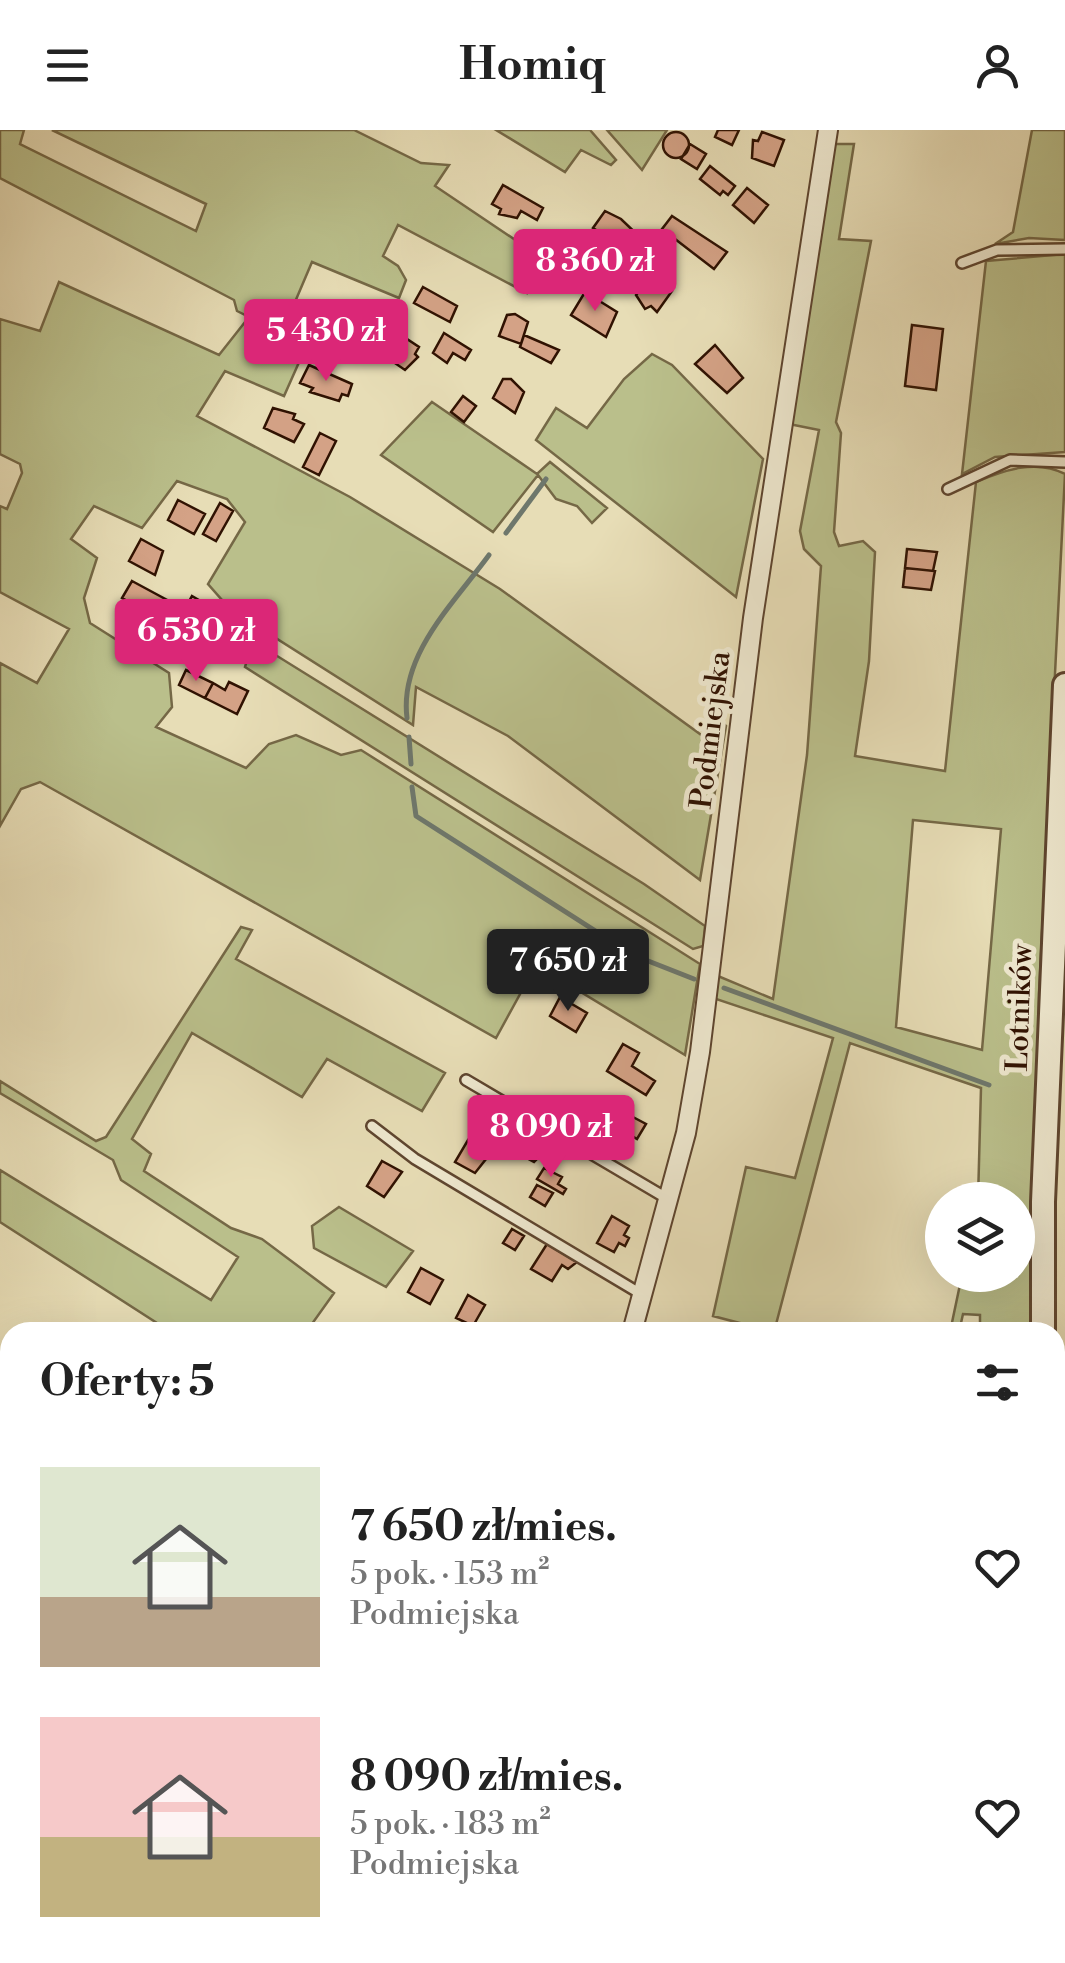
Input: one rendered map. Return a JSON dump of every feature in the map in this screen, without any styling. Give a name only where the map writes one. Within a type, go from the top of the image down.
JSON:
[{"type":"street","name":"Podmiejska","points":[[635,1322],[668,1199],[700,1052],[753,618],[828,130]]},
{"type":"street","name":"Lotników","points":[[1043,1322],[1042,1202],[1065,685]]},
{"type":"lane","points":[[962,263],[996,250],[1065,249]]},
{"type":"lane","points":[[948,490],[1010,460],[1065,462]]},
{"type":"lane","points":[[466,1080],[668,1199]]},
{"type":"lane","points":[[372,1126],[415,1159],[643,1295]]},
{"type":"green space","points":[[0,130],[24,130],[20,144],[196,231],[206,204],[52,130],[354,130],[421,163],[449,165],[435,186],[545,260],[527,293],[398,225],[383,256],[398,266],[406,280],[399,298],[312,262],[292,309],[326,331],[320,357],[304,351],[284,396],[225,371],[197,416],[350,497],[500,589],[711,742],[716,716],[726,726],[700,880],[508,736],[416,687],[413,725],[230,609],[208,584],[245,522],[227,499],[177,481],[142,528],[94,506],[71,539],[97,558],[84,598],[90,623],[169,673],[172,707],[156,727],[246,768],[269,744],[296,735],[341,755],[361,750],[700,964],[685,1055],[536,965],[496,1038],[40,782],[21,789],[0,826],[0,663],[37,683],[69,629],[0,592],[0,506],[7,509],[22,473],[20,464],[0,454],[0,319],[40,331],[59,282],[219,355],[249,317],[237,311],[234,300],[0,178]]},
{"type":"green space","points":[[496,130],[590,130],[616,160],[611,165],[581,150],[565,172]]},
{"type":"green space","points":[[607,130],[667,130],[642,170]]},
{"type":"green space","points":[[1032,130],[1065,130],[1065,240],[1029,238],[995,244],[1013,232]]},
{"type":"green space","points":[[831,144],[854,144],[839,239],[871,241],[836,422],[841,433],[834,532],[839,546],[863,541],[875,552],[869,661],[855,756],[945,771],[976,482],[1031,467],[1065,474],[1039,993],[1035,1264],[1035,1182],[978,1182],[981,1088],[850,1043],[777,1322],[736,1322],[713,1316],[746,1167],[795,1178],[833,1038],[713,998],[718,976],[773,999],[807,755],[821,566],[804,549],[800,531],[819,430],[789,424]],"holes":[[[913,820],[1001,829],[982,1050],[896,1027]]]},
{"type":"green space","points":[[1065,254],[1065,452],[995,457],[962,474],[986,261]]},
{"type":"green space","points":[[652,354],[672,365],[763,459],[736,597],[536,440],[556,408],[587,428],[624,379]]},
{"type":"green space","points":[[432,402],[537,474],[550,462],[607,508],[592,523],[577,506],[556,499],[538,475],[493,532],[381,455]]},
{"type":"green space","points":[[253,641],[644,884],[705,926],[703,946],[693,949],[245,667]]},
{"type":"green space","points":[[241,927],[252,930],[236,959],[445,1073],[422,1111],[327,1059],[302,1097],[192,1033],[132,1139],[151,1154],[144,1171],[231,1228],[262,1239],[334,1293],[313,1322],[155,1322],[0,1222],[0,1170],[211,1300],[238,1257],[121,1180],[113,1160],[0,1093],[0,1081],[96,1141],[106,1137]]},
{"type":"green space","points":[[339,1207],[413,1251],[386,1287],[314,1248],[312,1226]]},
{"type":"green space","points":[[958,1292],[1035,1292],[1034,1322],[980,1322],[980,1315],[963,1314],[961,1322],[952,1322]]},
{"type":"building","points":[[718,130],[739,130],[732,145],[715,137]]},
{"type":"building","points":[[676,132],[685,136],[689,145],[685,154],[676,158],[667,154],[663,145],[667,136]]},
{"type":"building","points":[[762,132],[784,140],[774,166],[752,158],[753,140],[758,141]]},
{"type":"building","points":[[690,144],[706,154],[697,169],[681,159]]},
{"type":"building","points":[[710,166],[735,186],[728,195],[723,191],[720,195],[700,179]]},
{"type":"building","points":[[503,185],[543,208],[537,220],[521,211],[517,218],[499,214],[501,209],[492,204]]},
{"type":"building","points":[[747,188],[768,205],[754,223],[733,205]]},
{"type":"building","points":[[605,211],[621,219],[644,241],[635,255],[593,228]]},
{"type":"building","points":[[672,216],[727,252],[714,269],[662,229]]},
{"type":"building","points":[[592,251],[623,269],[617,279],[611,275],[608,280],[583,265]]},
{"type":"building","points":[[649,279],[672,291],[657,312],[651,306],[645,309],[636,295]]},
{"type":"building","points":[[423,287],[457,306],[450,322],[414,303]]},
{"type":"building","points":[[585,292],[617,312],[606,337],[571,315]]},
{"type":"building","points":[[515,314],[528,322],[521,344],[499,336],[507,315]]},
{"type":"building","points":[[912,325],[943,329],[936,390],[905,386]]},
{"type":"building","points":[[444,333],[471,350],[465,360],[453,353],[447,363],[433,353]]},
{"type":"building","points":[[401,335],[419,347],[415,354],[418,357],[405,370],[386,357]]},
{"type":"building","points":[[524,335],[559,350],[551,363],[520,347]]},
{"type":"building","points":[[715,345],[743,378],[727,393],[695,364]]},
{"type":"building","points":[[309,365],[352,384],[348,396],[342,394],[339,401],[310,392],[313,388],[300,383]]},
{"type":"building","points":[[503,379],[511,379],[524,392],[515,413],[493,398]]},
{"type":"building","points":[[463,396],[476,406],[464,422],[451,412]]},
{"type":"building","points":[[273,408],[295,414],[293,419],[304,424],[294,442],[264,428]]},
{"type":"building","points":[[320,433],[336,441],[319,475],[303,467]]},
{"type":"building","points":[[178,500],[205,514],[194,534],[168,520]]},
{"type":"building","points":[[220,503],[233,511],[216,541],[203,534]]},
{"type":"building","points":[[141,539],[163,551],[155,575],[129,561]]},
{"type":"building","points":[[907,549],[937,552],[933,571],[905,568]]},
{"type":"building","points":[[905,568],[935,571],[931,590],[903,587]]},
{"type":"building","points":[[132,581],[169,601],[160,619],[129,607],[131,603],[122,598]]},
{"type":"building","points":[[192,596],[209,606],[204,614],[187,605]]},
{"type":"building","points":[[181,603],[203,616],[194,633],[171,621]]},
{"type":"building","points":[[186,670],[213,683],[205,698],[179,685]]},
{"type":"building","points":[[229,682],[248,691],[237,714],[205,698],[213,683],[225,690]]},
{"type":"building","points":[[560,997],[587,1013],[576,1032],[550,1016]]},
{"type":"building","points":[[623,1044],[639,1053],[632,1066],[655,1081],[646,1095],[607,1071]]},
{"type":"building","points":[[601,1109],[612,1115],[608,1121],[620,1126],[609,1149],[587,1137]]},
{"type":"building","points":[[631,1116],[646,1124],[637,1139],[627,1133]]},
{"type":"building","points":[[529,1126],[546,1139],[540,1150],[543,1153],[534,1162],[512,1150]]},
{"type":"building","points":[[468,1140],[490,1154],[475,1173],[455,1162]]},
{"type":"building","points":[[382,1161],[402,1172],[384,1197],[367,1186]]},
{"type":"building","points":[[544,1168],[562,1177],[558,1184],[566,1189],[563,1194],[537,1179]]},
{"type":"building","points":[[537,1185],[553,1193],[545,1206],[530,1197]]},
{"type":"building","points":[[612,1216],[629,1226],[624,1235],[629,1238],[625,1246],[619,1243],[614,1252],[597,1243]]},
{"type":"building","points":[[512,1229],[524,1236],[515,1250],[503,1243]]},
{"type":"building","points":[[547,1244],[577,1262],[568,1269],[562,1265],[552,1281],[531,1269]]},
{"type":"building","points":[[421,1268],[443,1280],[430,1304],[408,1292]]},
{"type":"building","points":[[468,1295],[485,1305],[475,1322],[456,1318]]},
{"type":"waterway","points":[[506,533],[546,479]]},
{"type":"waterway","points":[[407,718],[407,695],[420,651],[489,555]]},
{"type":"waterway","points":[[409,737],[411,764]]},
{"type":"waterway","points":[[412,787],[416,816],[633,955],[694,979]]},
{"type":"waterway","points":[[724,988],[989,1085]]}]
